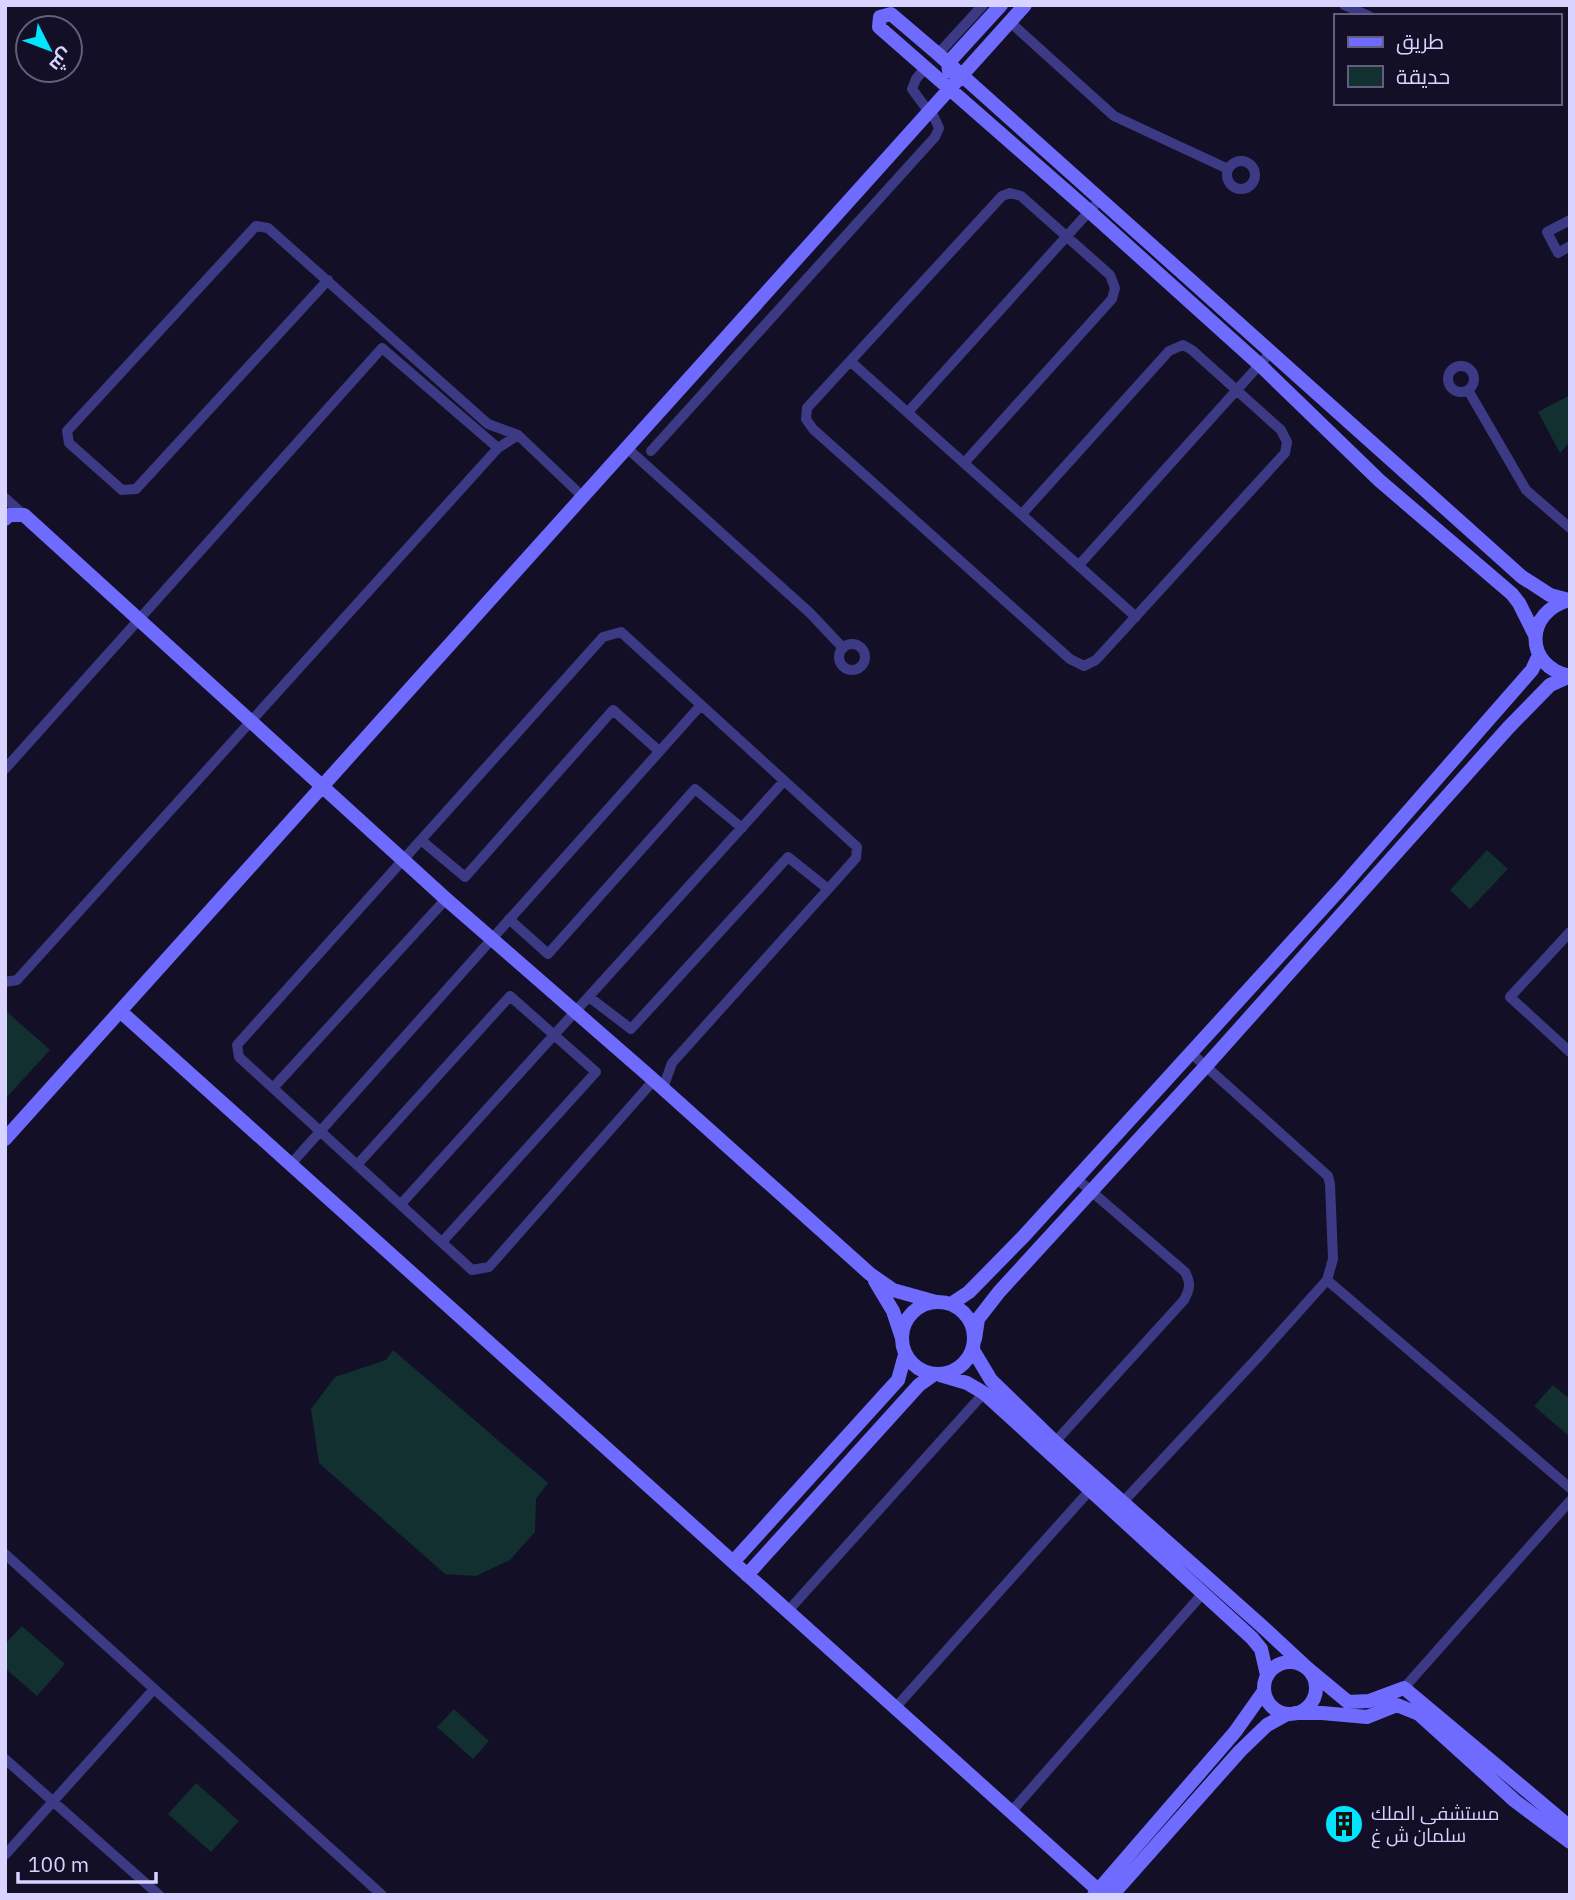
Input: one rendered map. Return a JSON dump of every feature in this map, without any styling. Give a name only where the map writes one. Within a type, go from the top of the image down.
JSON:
[{"type":"street","points":[[950,90],[943,58],[983,5]]},
{"type":"street","points":[[943,58],[1001,5]]},
{"type":"street","points":[[5,1139],[1025,5]]},
{"type":"street","points":[[1344,5],[1364,14]]},
{"type":"street","points":[[1569,600],[1550,595],[1522,577],[943,58],[891,14],[880,17],[879,27],[892,41],[1089,211],[1260,365],[1380,481],[1512,594],[1524,611],[1535,635],[1539,654],[1552,669],[1570,676]]},
{"type":"street","points":[[1010,22],[1114,116],[1228,169]]},
{"type":"street","points":[[651,451],[934,137],[939,128],[912,89],[925,68]]},
{"type":"street","points":[[964,463],[1112,299],[1115,288],[1110,275],[1021,196],[1010,193],[1002,196],[807,408],[806,419],[813,429],[844,457],[1070,659],[1084,666],[1096,660],[1136,617],[1284,453],[1287,442],[1281,430],[1183,345],[1169,351],[1022,514]]},
{"type":"street","points":[[908,412],[1101,198]]},
{"type":"street","points":[[1570,220],[1547,232],[1558,253],[1570,246]]},
{"type":"street","points":[[328,280],[136,489],[122,490],[69,443],[67,431],[256,226],[268,228],[328,280],[383,329],[488,424],[518,435],[582,496]]},
{"type":"street","points":[[5,769],[382,348],[383,329]]},
{"type":"street","points":[[382,348],[498,448]]},
{"type":"street","points":[[1079,565],[1271,352]]},
{"type":"street","points":[[850,361],[1136,617]]},
{"type":"street","points":[[1468,390],[1526,490],[1570,528]]},
{"type":"street","points":[[5,982],[17,979],[498,448],[518,435]]},
{"type":"street","points":[[627,448],[810,613],[843,648]]},
{"type":"street","points":[[5,498],[446,899],[655,1081],[870,1274],[893,1290],[944,1303],[968,1318],[974,1345],[991,1380],[1055,1442],[1348,1702],[1369,1701],[1404,1688],[1570,1501]]},
{"type":"street","points":[[5,519],[9,515],[24,515]]},
{"type":"street","points":[[1535,635],[1546,612],[1556,604],[1569,600]]},
{"type":"street","points":[[621,632],[701,705],[857,847],[856,858],[489,1267],[472,1270],[239,1057],[237,1045],[603,637],[621,632]]},
{"type":"street","points":[[902,1338],[903,1327],[916,1309],[944,1303],[969,1292],[1077,1178],[1342,887],[1532,670],[1539,654]]},
{"type":"street","points":[[747,1575],[919,1385],[936,1375],[960,1367],[974,1345],[978,1319],[999,1292],[1205,1067],[1508,728],[1550,685],[1570,676]]},
{"type":"street","points":[[290,1164],[701,705]]},
{"type":"street","points":[[421,840],[465,877],[612,710],[659,751]]},
{"type":"street","points":[[401,1204],[784,781]]},
{"type":"street","points":[[509,919],[548,954],[695,789],[742,828]]},
{"type":"street","points":[[589,997],[631,1029],[788,857],[828,889]]},
{"type":"street","points":[[273,1088],[446,899]]},
{"type":"street","points":[[1570,932],[1510,997],[1570,1052]]},
{"type":"street","points":[[357,1165],[510,996],[596,1072],[442,1242]]},
{"type":"street","points":[[120,1011],[1101,1893]]},
{"type":"street","points":[[1123,1502],[1251,1366],[1326,1280],[1334,1259],[1328,1176],[1191,1054]]},
{"type":"street","points":[[655,1081],[672,1063]]},
{"type":"street","points":[[1055,1442],[1184,1300],[1190,1282],[1185,1272],[1077,1178]]},
{"type":"street","points":[[733,1562],[898,1380],[905,1354],[902,1338],[893,1311],[870,1274]]},
{"type":"street","points":[[1326,1280],[1570,1488]]},
{"type":"street","points":[[905,1354],[917,1369],[967,1383],[984,1393],[1204,1592],[1261,1649],[1267,1675],[1264,1691],[1235,1732],[1101,1893]]},
{"type":"street","points":[[787,1612],[984,1393]]},
{"type":"street","points":[[895,1708],[1091,1489]]},
{"type":"street","points":[[5,1554],[382,1895]]},
{"type":"street","points":[[1011,1812],[1204,1592]]},
{"type":"street","points":[[1101,1893],[1266,1725],[1309,1705],[1316,1690],[1315,1682],[1307,1668],[1286,1662],[1267,1675]]},
{"type":"street","points":[[1404,1688],[1570,1827]]},
{"type":"street","points":[[5,1855],[154,1689]]},
{"type":"street","points":[[1264,1691],[1271,1706],[1291,1714],[1322,1713],[1367,1717],[1397,1706],[1419,1714],[1515,1801],[1570,1842]]},
{"type":"street","points":[[5,1759],[159,1895]]},
{"type":"green space","points":[[1570,395],[1570,442],[1560,453],[1538,412]]},
{"type":"green space","points":[[1487,850],[1508,869],[1470,909],[1450,890]]},
{"type":"green space","points":[[5,1010],[50,1050],[5,1099]]},
{"type":"green space","points":[[393,1350],[548,1483],[536,1499],[535,1532],[510,1560],[476,1576],[445,1574],[319,1463],[311,1409],[335,1377],[386,1360]]},
{"type":"green space","points":[[1553,1385],[1570,1399],[1570,1437],[1534,1406]]},
{"type":"green space","points":[[22,1626],[65,1664],[37,1696],[5,1668],[5,1644]]},
{"type":"green space","points":[[454,1709],[489,1741],[473,1759],[437,1727]]},
{"type":"green space","points":[[196,1783],[239,1821],[211,1852],[168,1814]]},
{"type":"place","name":"مستشفى الملك سلمان ش غ","points":[[1344,1824]]}]
